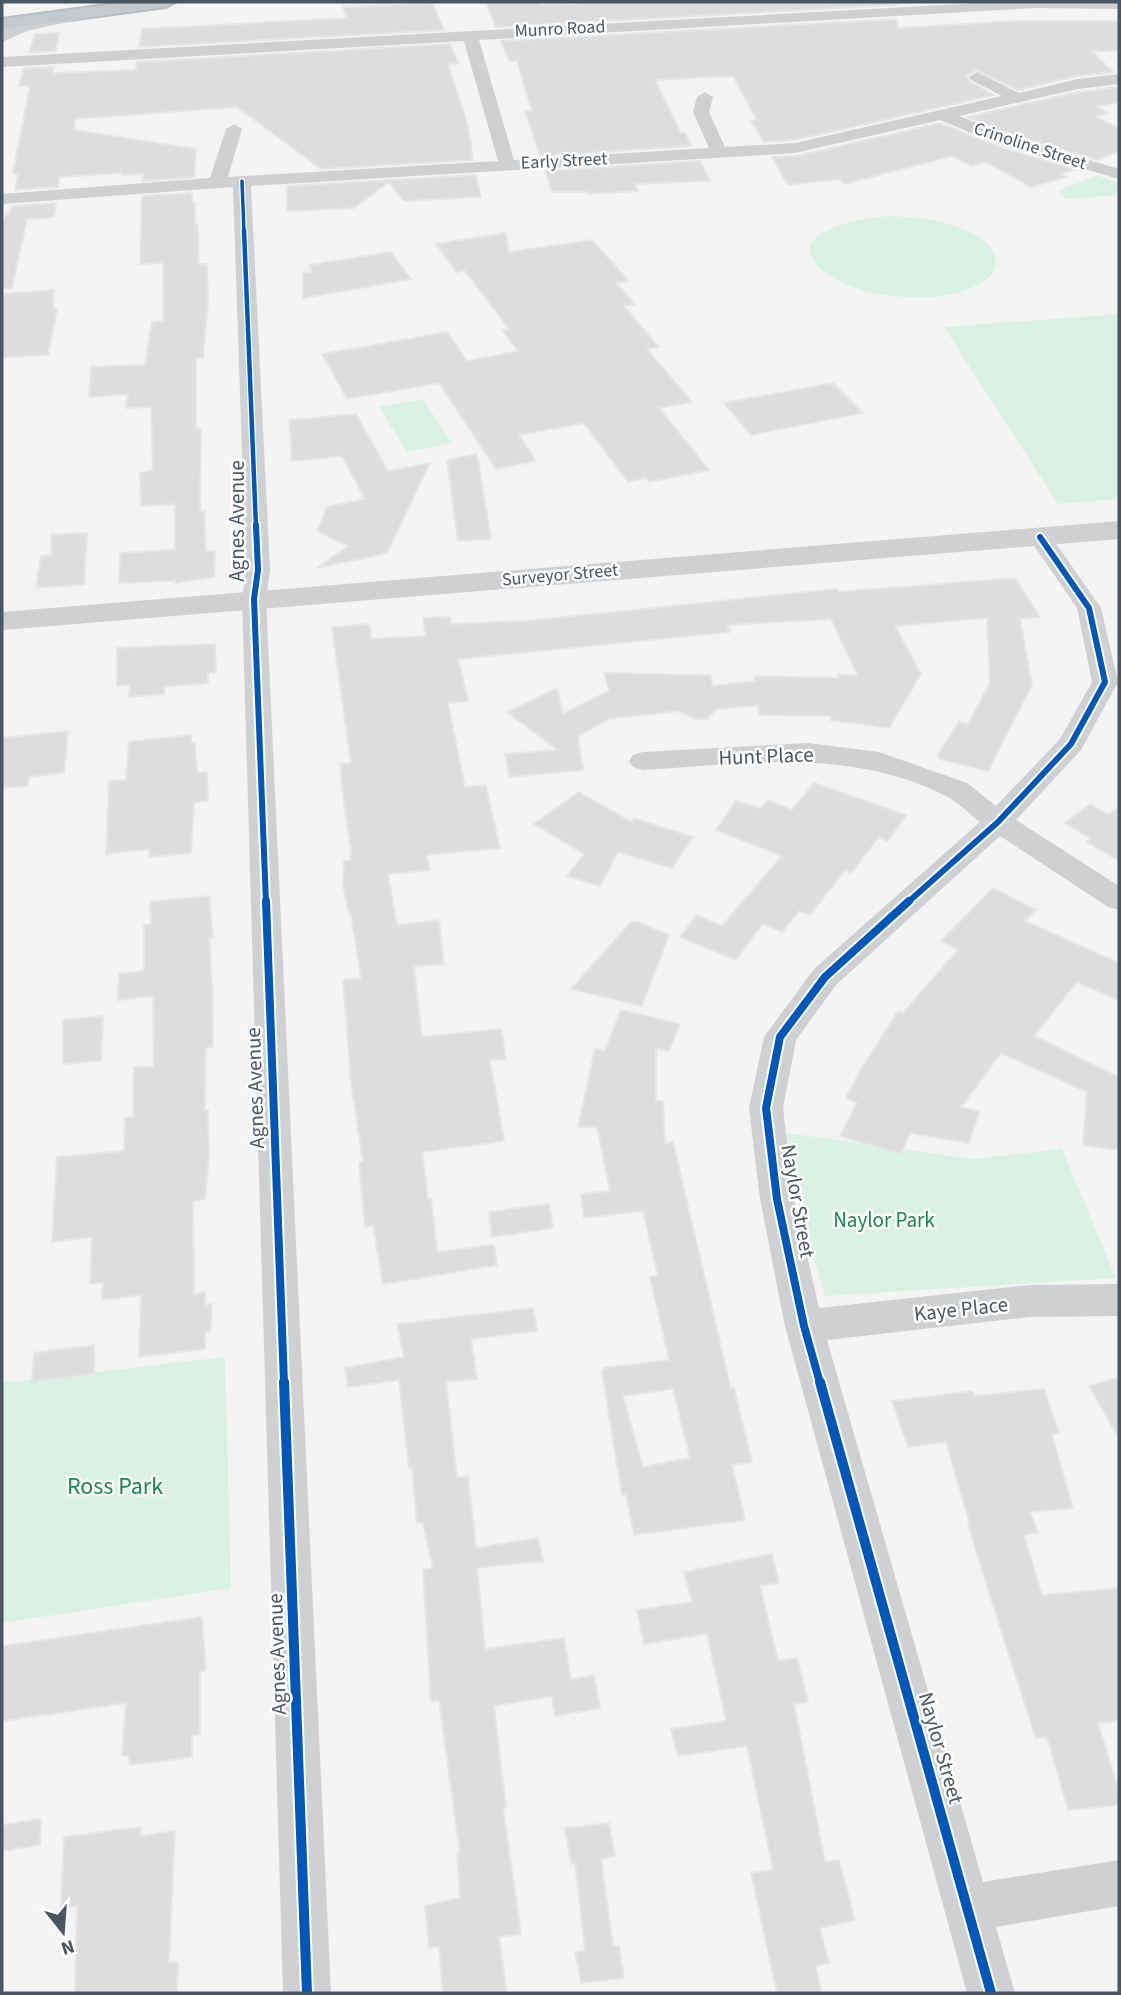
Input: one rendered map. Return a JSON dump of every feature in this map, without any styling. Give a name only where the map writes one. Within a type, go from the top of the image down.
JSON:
[{"type":"highway","points":[[2,16],[109,2]]},
{"type":"highway","points":[[2,23],[85,7],[166,2]]},
{"type":"street","name":"Munro Road","points":[[2,62],[1034,4],[1119,5]]},
{"type":"street","points":[[2,6],[85,7]]},
{"type":"street","points":[[2,37],[21,27],[85,7]]},
{"type":"street","points":[[470,34],[507,164]]},
{"type":"street","points":[[977,77],[1017,98]]},
{"type":"street","name":"Early Street","points":[[2,199],[814,145],[1078,84],[1119,79]]},
{"type":"street","points":[[705,97],[701,112],[719,152]]},
{"type":"street","name":"Crinoline Street","points":[[942,115],[1007,141],[1119,174]]},
{"type":"street","points":[[218,183],[234,129]]},
{"type":"street","name":"Agnes Avenue","points":[[242,181],[258,570],[254,599],[307,1993]]},
{"type":"street","name":"Surveyor Street","points":[[2,621],[1119,530]]},
{"type":"street","name":"Naylor Street","points":[[991,1993],[804,1326],[777,1199],[766,1108],[780,1037],[825,977],[998,822],[1071,744],[1112,683],[1089,608],[1040,537]]},
{"type":"street","name":"Hunt Place","points":[[643,761],[808,752],[879,761],[957,790],[998,822],[1119,900]]},
{"type":"street","name":"Kaye Place","points":[[804,1326],[1030,1301],[1119,1300]]},
{"type":"street","points":[[968,1908],[1119,1882]]},
{"type":"green space","points":[[1097,175],[1119,184],[1119,195],[1067,199],[1058,191]]},
{"type":"green space","points":[[891,216],[918,218],[966,230],[989,246],[995,257],[994,270],[988,278],[969,289],[927,297],[903,297],[858,289],[838,281],[823,271],[811,257],[811,246],[818,236],[831,229],[864,219]]},
{"type":"green space","points":[[1119,314],[1119,499],[1058,504],[944,327]]},
{"type":"green space","points":[[423,399],[452,443],[407,452],[379,407]]},
{"type":"green space","name":"Naylor Park","points":[[787,1133],[972,1159],[1062,1149],[1116,1278],[825,1296],[796,1196]]},
{"type":"green space","name":"Ross Park","points":[[225,1357],[231,1588],[2,1623],[2,1383]]},
{"type":"building","points":[[486,2],[540,2],[541,5],[614,2],[896,2],[896,5],[496,27]]},
{"type":"building","points":[[433,4],[444,30],[139,47],[142,29],[347,18],[343,7]]},
{"type":"building","points":[[897,19],[897,28],[1020,21],[1119,21],[1119,51],[1092,51],[1113,72],[1077,76],[1019,90],[976,70],[966,76],[969,81],[994,95],[795,140],[764,142],[751,120],[757,120],[733,76],[655,80],[681,133],[685,133],[692,146],[540,156],[525,111],[532,111],[517,61],[509,61],[501,41]]},
{"type":"building","points":[[59,33],[56,51],[29,53],[35,34]]},
{"type":"building","points":[[450,44],[459,63],[448,64],[468,126],[473,160],[321,169],[237,107],[75,119],[74,130],[196,149],[194,177],[143,181],[143,174],[122,173],[60,177],[58,187],[15,190],[18,175],[13,173],[30,86],[19,86],[24,68],[54,67],[53,73],[136,70],[137,62]]},
{"type":"building","points":[[1119,87],[1119,102],[1097,107],[1109,113],[1095,116],[1119,128],[1119,151],[1097,160],[1014,135],[968,117],[1078,92]]},
{"type":"building","points":[[940,123],[1000,147],[1074,169],[1061,174],[1067,177],[1031,187],[986,162],[972,166],[952,156],[845,184],[840,179],[788,185],[772,157],[796,156]]},
{"type":"building","points":[[700,161],[710,181],[635,184],[638,191],[588,194],[552,192],[545,171]]},
{"type":"building","points":[[476,175],[481,197],[404,201],[389,182],[354,208],[287,211],[287,186]]},
{"type":"building","points":[[192,193],[195,224],[198,224],[198,264],[207,264],[208,302],[203,358],[196,358],[196,429],[201,428],[200,512],[204,511],[206,551],[215,551],[214,577],[175,583],[119,583],[120,553],[175,550],[175,504],[141,506],[140,473],[153,470],[151,407],[126,408],[128,394],[89,397],[91,367],[145,365],[152,322],[164,321],[163,263],[140,264],[142,196]]},
{"type":"building","points":[[56,203],[54,217],[27,219],[12,289],[2,288],[2,220],[10,213],[12,206]]},
{"type":"building","points":[[506,233],[509,252],[592,240],[629,281],[616,283],[635,304],[624,306],[659,347],[647,349],[692,402],[659,408],[709,470],[649,482],[646,478],[628,482],[584,423],[519,435],[536,461],[496,469],[439,383],[347,399],[322,354],[447,332],[467,361],[518,351],[502,330],[509,329],[464,270],[457,272],[436,244]]},
{"type":"building","points":[[391,252],[411,279],[303,298],[303,273],[312,272],[309,265]]},
{"type":"building","points":[[54,290],[53,309],[57,309],[48,355],[2,357],[2,294]]},
{"type":"building","points":[[833,383],[863,413],[751,435],[724,403]]},
{"type":"building","points":[[356,414],[388,471],[430,463],[387,553],[317,568],[348,546],[317,531],[327,507],[365,499],[342,456],[292,461],[289,420]]},
{"type":"building","points":[[477,454],[491,539],[458,541],[447,460]]},
{"type":"building","points":[[87,533],[84,584],[36,588],[41,556],[52,555],[51,535]]},
{"type":"building","points":[[1015,578],[1040,617],[1020,619],[1032,685],[988,771],[939,759],[938,755],[959,722],[968,724],[990,683],[987,618],[895,626],[921,674],[889,728],[830,720],[831,716],[760,715],[758,705],[717,709],[706,719],[695,719],[678,711],[609,719],[578,736],[583,770],[509,777],[505,754],[558,750],[507,712],[557,688],[563,714],[609,691],[604,673],[710,675],[713,686],[755,681],[755,676],[858,676],[831,619],[727,625],[730,632],[458,659],[468,701],[448,703],[465,787],[486,785],[500,848],[427,855],[430,870],[388,874],[397,925],[439,920],[444,964],[414,967],[422,1037],[501,1029],[506,1059],[490,1060],[504,1141],[422,1152],[437,1252],[494,1245],[497,1265],[383,1284],[373,1226],[365,1227],[359,1163],[363,1162],[351,1083],[343,980],[361,978],[351,914],[343,885],[344,861],[351,860],[352,854],[340,764],[351,763],[332,627],[369,624],[372,639],[426,636],[423,618],[450,617],[451,624],[526,621],[837,589],[838,592]]},
{"type":"building","points":[[215,644],[216,672],[208,673],[208,683],[164,687],[164,694],[129,697],[130,685],[117,686],[117,648]]},
{"type":"building","points":[[68,731],[64,773],[29,777],[28,786],[2,788],[2,738]]},
{"type":"building","points":[[191,735],[191,744],[195,743],[197,773],[207,772],[208,801],[194,802],[191,853],[149,857],[149,849],[106,854],[109,781],[126,780],[129,742]]},
{"type":"building","points":[[814,783],[906,815],[888,841],[879,837],[851,873],[845,870],[810,915],[799,911],[782,932],[762,924],[736,960],[680,937],[697,915],[722,926],[782,856],[716,830],[736,801],[760,808],[768,800],[792,810]]},
{"type":"building","points":[[579,792],[632,822],[634,818],[693,837],[672,868],[618,852],[600,886],[567,876],[584,854],[534,824]]},
{"type":"building","points":[[1090,804],[1108,814],[1119,808],[1119,861],[1087,842],[1090,838],[1065,823]]},
{"type":"building","points":[[993,888],[1036,910],[1025,921],[1119,963],[1119,1001],[1077,982],[1034,1036],[1119,1077],[1119,1150],[1083,1145],[1087,1092],[1001,1053],[961,1107],[979,1112],[969,1143],[910,1133],[901,1154],[840,1136],[857,1103],[846,1098],[860,1071],[898,1011],[903,1013],[958,950],[941,941]]},
{"type":"building","points":[[209,896],[213,938],[209,938],[213,1047],[206,1048],[205,1110],[208,1110],[209,1156],[205,1199],[193,1201],[194,1294],[205,1292],[205,1305],[212,1304],[211,1331],[205,1332],[205,1349],[139,1357],[141,1295],[102,1300],[103,1283],[90,1284],[92,1237],[52,1242],[57,1157],[124,1151],[125,1118],[133,1117],[134,1067],[154,1066],[153,996],[118,1000],[119,974],[144,971],[144,925],[151,924],[150,902]]},
{"type":"building","points":[[631,922],[638,922],[669,935],[642,1006],[571,989]]},
{"type":"building","points":[[621,1010],[680,1024],[669,1051],[656,1048],[656,1101],[663,1101],[665,1143],[673,1142],[731,1389],[734,1388],[752,1462],[732,1465],[745,1520],[634,1535],[626,1495],[622,1495],[602,1372],[604,1368],[669,1360],[650,1277],[658,1276],[643,1211],[584,1218],[581,1194],[610,1191],[597,1127],[578,1127],[595,1049],[605,1050]],"holes":[[[673,1389],[690,1458],[643,1467],[623,1396]]]},
{"type":"building","points":[[103,1016],[101,1061],[63,1064],[63,1020]]},
{"type":"building","points":[[549,1204],[553,1228],[492,1237],[489,1212]]},
{"type":"building","points":[[533,1308],[537,1331],[471,1339],[477,1379],[446,1382],[457,1478],[468,1476],[476,1548],[538,1538],[543,1561],[477,1568],[485,1649],[564,1638],[571,1680],[594,1675],[600,1708],[555,1716],[552,1696],[494,1706],[506,1808],[503,1808],[521,1934],[499,1937],[507,1993],[443,1993],[439,1946],[429,1948],[425,1906],[460,1898],[457,1853],[460,1853],[439,1701],[431,1702],[423,1570],[433,1568],[423,1523],[417,1523],[399,1380],[348,1387],[345,1368],[404,1357],[397,1324]]},
{"type":"building","points":[[94,1345],[94,1374],[32,1382],[34,1353]]},
{"type":"building","points":[[1119,1377],[1119,1438],[1089,1386]]},
{"type":"building","points":[[1044,1389],[1059,1433],[1052,1435],[1073,1508],[1030,1512],[1038,1533],[1024,1535],[1042,1595],[1119,1588],[1119,1721],[1098,1723],[1119,1792],[1119,1805],[1068,1810],[1047,1737],[1036,1738],[968,1525],[970,1524],[946,1442],[908,1447],[892,1401],[972,1391],[974,1396]]},
{"type":"building","points":[[772,1554],[779,1583],[760,1586],[778,1661],[797,1658],[808,1702],[794,1704],[825,1862],[839,1860],[855,1920],[820,1928],[829,1963],[816,1966],[821,1993],[777,1993],[751,1873],[773,1870],[747,1746],[678,1756],[671,1729],[726,1721],[707,1634],[644,1644],[637,1610],[692,1602],[684,1572]]},
{"type":"building","points":[[202,1617],[206,1670],[200,1672],[200,1734],[192,1735],[192,1757],[130,1765],[128,1756],[122,1755],[126,1703],[2,1721],[2,1646]]},
{"type":"building","points":[[41,1819],[40,1845],[2,1851],[2,1825]]},
{"type":"building","points":[[609,1823],[615,1856],[601,1859],[613,1946],[619,1946],[624,1978],[581,1983],[575,1952],[585,1950],[575,1863],[571,1864],[565,1828]]},
{"type":"building","points":[[140,1827],[141,1836],[175,1831],[169,1962],[178,1962],[177,1993],[75,1993],[77,1906],[61,1908],[64,1837]]},
{"type":"cycle path","points":[[242,181],[258,570],[254,599],[307,1993]]},
{"type":"cycle path","points":[[991,1993],[804,1326],[777,1199],[766,1108],[780,1037],[825,977],[998,822],[1071,744],[1105,682],[1089,608],[1040,537]]}]
